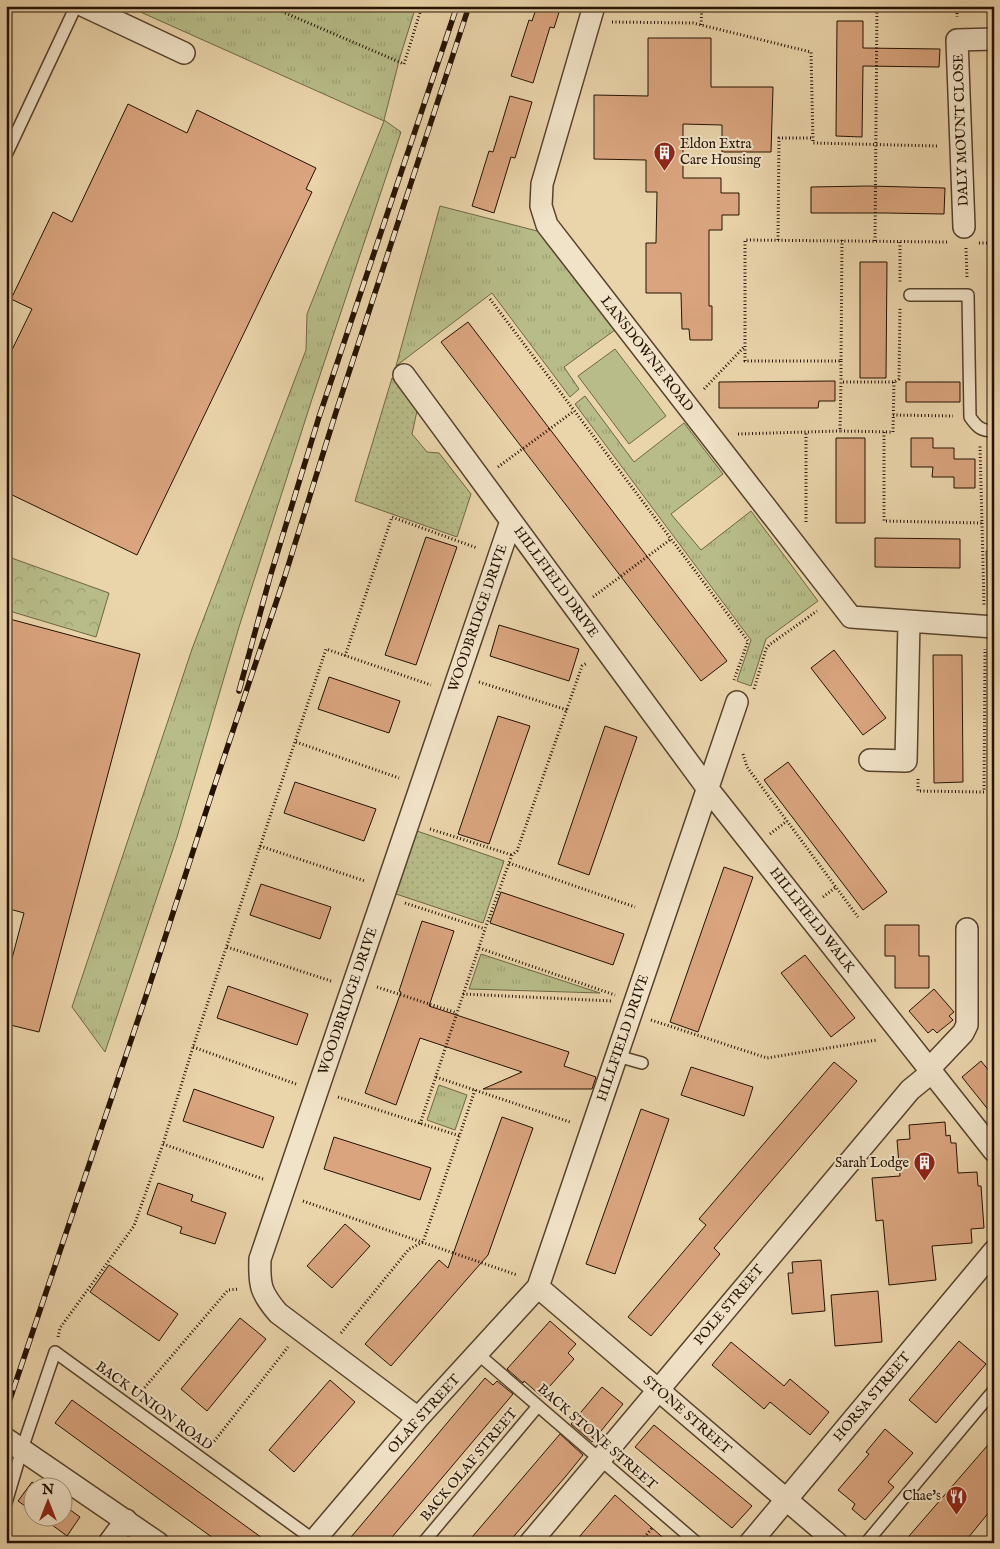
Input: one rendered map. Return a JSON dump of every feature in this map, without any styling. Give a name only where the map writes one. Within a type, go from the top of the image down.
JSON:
[{"type":"street","points":[[84,6],[184,53]]},
{"type":"street","name":"LANSDOWNE ROAD","points":[[592,14],[542,184],[541,206],[547,225],[710,435],[751,499],[792,540],[851,617],[990,626]]},
{"type":"street","name":"DALY MOUNT CLOSE","points":[[965,235],[958,40],[994,39]]},
{"type":"street","name":"HILLFIELD DRIVE","points":[[404,375],[708,789]]},
{"type":"street","name":"WOODBRIDGE DRIVE","points":[[418,1418],[278,1312],[266,1298],[261,1285],[259,1279],[260,1259],[511,521]]},
{"type":"street","points":[[870,760],[906,761],[909,622]]},
{"type":"street","name":"HILLFIELD DRIVE","points":[[538,1285],[734,710]]},
{"type":"street","name":"HILLFIELD WALK","points":[[708,789],[994,1151]]},
{"type":"street","name":"POLE STREET","points":[[530,1543],[910,1090],[963,1033],[967,1025],[967,929]]},
{"type":"street","name":"HORSA STREET","points":[[750,1543],[994,1251]]},
{"type":"street","name":"STONE STREET","points":[[538,1285],[837,1543]]},
{"type":"street","name":"OLAF STREET","points":[[315,1542],[418,1418],[478,1354],[538,1285]]},
{"type":"street","points":[[14,1444],[158,1543]]},
{"type":"street","points":[[109,1543],[126,1520]]},
{"type":"lane","points":[[6,155],[76,6]]},
{"type":"lane","points":[[910,295],[968,295],[970,417],[976,426],[985,431],[994,431]]},
{"type":"lane","points":[[617,1056],[642,1063]]},
{"type":"lane","points":[[6,1502],[14,1444],[55,1352]]},
{"type":"lane","name":"BACK UNION ROAD","points":[[55,1352],[315,1542]]},
{"type":"lane","name":"BACK STONE STREET","points":[[478,1354],[697,1543]]},
{"type":"lane","points":[[866,1543],[994,1390]]},
{"type":"lane","name":"BACK OLAF STREET","points":[[424,1543],[538,1406]]},
{"type":"path","points":[[269,6],[404,64],[422,6]]},
{"type":"path","points":[[702,6],[702,25]]},
{"type":"path","points":[[874,241],[877,6]]},
{"type":"path","points":[[592,14],[693,23],[812,52],[813,143],[961,146]]},
{"type":"path","points":[[778,240],[779,138],[813,138]]},
{"type":"path","points":[[965,235],[968,295]]},
{"type":"path","points":[[841,361],[745,361],[745,240],[900,242],[965,235],[994,243]]},
{"type":"path","points":[[840,431],[842,240]]},
{"type":"path","points":[[900,242],[900,286]]},
{"type":"path","points":[[490,299],[748,641],[732,686],[734,710],[748,767],[858,916]]},
{"type":"path","points":[[841,382],[894,382],[900,379],[900,304]]},
{"type":"path","points":[[688,406],[745,346]]},
{"type":"path","points":[[710,435],[840,431],[893,432],[894,382]]},
{"type":"path","points":[[480,480],[574,411]]},
{"type":"path","points":[[893,416],[970,417]]},
{"type":"path","points":[[906,761],[918,762],[918,791],[984,792],[990,626],[982,523],[980,428]]},
{"type":"path","points":[[792,540],[806,531],[806,432]]},
{"type":"path","points":[[884,432],[884,521],[982,523]]},
{"type":"path","points":[[345,656],[392,517],[499,556]]},
{"type":"path","points":[[576,610],[671,539]]},
{"type":"path","points":[[734,710],[753,693],[769,645],[836,598]]},
{"type":"path","points":[[55,1352],[60,1328],[134,1226],[163,1144],[193,1048],[326,649],[345,656],[567,710]]},
{"type":"path","points":[[420,1124],[485,929],[512,855],[517,851],[582,666],[606,650]]},
{"type":"path","points":[[296,742],[421,786]]},
{"type":"path","points":[[409,822],[512,855]]},
{"type":"path","points":[[260,846],[485,929]]},
{"type":"path","points":[[510,863],[635,907]]},
{"type":"path","points":[[227,947],[457,1013]]},
{"type":"path","points":[[479,948],[767,1058],[909,1044]]},
{"type":"path","points":[[463,994],[633,1008]]},
{"type":"path","points":[[193,1048],[318,1091],[460,1136]]},
{"type":"path","points":[[436,1077],[592,1129]]},
{"type":"path","points":[[328,1350],[409,1249],[423,1242],[476,1090]]},
{"type":"path","points":[[163,1144],[538,1285]]},
{"type":"path","points":[[128,1407],[228,1290],[261,1285]]},
{"type":"path","points":[[200,1458],[301,1330]]},
{"type":"path","points":[[640,1543],[653,1527]]},
{"type":"green space","points":[[127,6],[416,6],[400,57],[384,120],[401,132],[312,399],[239,627],[177,837],[105,1052],[72,1007],[192,649],[306,350],[307,314],[384,121]]},
{"type":"green space","points":[[440,206],[541,232],[615,330],[564,367],[579,389],[570,397],[492,293],[396,366]]},
{"type":"green space","points":[[615,349],[666,416],[629,444],[578,376]]},
{"type":"green space","points":[[392,378],[417,411],[412,434],[427,452],[439,453],[471,494],[457,537],[355,501]]},
{"type":"green space","points":[[585,396],[634,462],[684,423],[723,474],[671,514],[701,550],[751,511],[818,601],[766,639],[751,686],[737,681],[751,640],[575,404]]},
{"type":"green space","points":[[986,551],[994,552],[994,608],[988,608]]},
{"type":"green space","points":[[6,556],[109,593],[96,637],[6,610]]},
{"type":"green space","points":[[417,831],[504,861],[483,923],[396,894]]},
{"type":"green space","points":[[481,954],[600,993],[469,989]]},
{"type":"green space","points":[[439,1085],[467,1095],[455,1130],[427,1120]]},
{"type":"building","points":[[537,6],[561,6],[554,28],[550,27],[533,83],[511,76],[529,20],[532,21]]},
{"type":"building","points":[[837,21],[863,21],[863,48],[940,49],[939,67],[863,66],[862,137],[836,136]]},
{"type":"building","name":"Eldon Extra Care Housing","points":[[648,38],[711,38],[711,87],[773,87],[771,152],[722,152],[722,125],[683,124],[683,178],[721,178],[721,193],[739,193],[739,215],[722,215],[722,230],[709,230],[709,306],[712,306],[712,340],[690,340],[689,329],[682,329],[681,293],[646,293],[646,243],[656,243],[657,192],[646,192],[646,160],[594,159],[594,95],[648,96]]},
{"type":"building","points":[[510,96],[532,102],[515,158],[511,157],[494,213],[472,206],[489,151],[493,152]]},
{"type":"building","points":[[128,104],[187,133],[197,110],[316,168],[306,189],[312,192],[137,555],[6,492],[6,362],[32,309],[11,299],[53,212],[72,222]]},
{"type":"building","points":[[811,187],[945,188],[944,214],[811,213]]},
{"type":"building","points":[[860,262],[887,262],[886,378],[860,378]]},
{"type":"building","points":[[468,322],[727,661],[701,681],[441,342]]},
{"type":"building","points":[[835,381],[835,401],[819,401],[818,408],[719,408],[719,382]]},
{"type":"building","points":[[906,382],[960,382],[960,402],[906,402]]},
{"type":"building","points":[[836,438],[865,438],[865,523],[836,523]]},
{"type":"building","points":[[911,438],[933,438],[933,448],[954,448],[954,459],[975,459],[975,488],[954,488],[954,477],[932,477],[933,467],[911,467]]},
{"type":"building","points":[[426,537],[457,547],[416,665],[385,655]]},
{"type":"building","points":[[875,538],[960,539],[960,568],[875,567]]},
{"type":"building","points":[[6,618],[140,654],[39,1032],[6,1024],[6,981],[24,913],[6,908]]},
{"type":"building","points":[[499,625],[579,649],[569,681],[490,656]]},
{"type":"building","points":[[834,650],[886,718],[863,735],[811,668]]},
{"type":"building","points":[[933,655],[962,655],[963,782],[934,783]]},
{"type":"building","points":[[329,677],[400,701],[389,733],[318,709]]},
{"type":"building","points":[[498,716],[530,726],[489,844],[458,834]]},
{"type":"building","points":[[605,726],[637,737],[589,875],[558,864]]},
{"type":"building","points":[[788,762],[887,892],[863,910],[764,780]]},
{"type":"building","points":[[295,782],[376,809],[364,841],[284,813]]},
{"type":"building","points":[[724,867],[753,877],[698,1032],[670,1022]]},
{"type":"building","points":[[261,884],[331,907],[320,939],[250,915]]},
{"type":"building","points":[[501,892],[624,934],[613,965],[490,923]]},
{"type":"building","points":[[422,921],[454,931],[429,1006],[569,1052],[564,1066],[596,1077],[592,1089],[483,1089],[522,1072],[420,1038],[396,1105],[365,1093],[401,992],[399,991]]},
{"type":"building","points":[[885,925],[919,925],[919,956],[929,956],[929,988],[895,988],[895,956],[885,956]]},
{"type":"building","points":[[805,955],[855,1018],[831,1037],[781,973]]},
{"type":"building","points":[[228,986],[308,1014],[297,1045],[217,1018]]},
{"type":"building","points":[[934,989],[954,1012],[949,1016],[953,1020],[937,1033],[933,1029],[928,1033],[909,1011]]},
{"type":"building","points":[[981,1061],[994,1077],[994,1117],[962,1077]]},
{"type":"building","points":[[834,1062],[857,1081],[714,1248],[720,1254],[651,1336],[628,1317],[706,1225],[699,1219]]},
{"type":"building","points":[[691,1067],[753,1087],[744,1116],[681,1095]]},
{"type":"building","points":[[194,1089],[274,1117],[263,1148],[183,1121]]},
{"type":"building","points":[[641,1109],[669,1119],[615,1274],[586,1264]]},
{"type":"building","points":[[502,1117],[533,1128],[488,1255],[391,1366],[365,1344],[439,1260],[448,1268]]},
{"type":"building","name":"Sarah Lodge","points":[[945,1122],[946,1136],[950,1135],[951,1143],[956,1143],[958,1173],[977,1172],[978,1186],[981,1186],[984,1228],[971,1229],[972,1243],[932,1246],[936,1280],[889,1285],[883,1220],[876,1221],[872,1178],[900,1176],[897,1140],[910,1139],[909,1125]]},
{"type":"building","points":[[334,1137],[431,1168],[420,1200],[324,1169]]},
{"type":"building","points":[[158,1183],[193,1195],[191,1201],[226,1213],[215,1244],[180,1233],[182,1227],[147,1214]]},
{"type":"building","points":[[345,1224],[370,1246],[332,1288],[307,1266]]},
{"type":"building","points":[[821,1260],[825,1311],[792,1314],[788,1273],[793,1273],[792,1262]]},
{"type":"building","points":[[109,1265],[178,1314],[159,1341],[90,1292]]},
{"type":"building","points":[[878,1291],[882,1342],[835,1346],[831,1295]]},
{"type":"building","points":[[240,1318],[266,1339],[207,1411],[181,1389]]},
{"type":"building","points":[[550,1321],[576,1344],[568,1353],[574,1359],[541,1396],[507,1369]]},
{"type":"building","points":[[959,1341],[986,1364],[936,1423],[909,1400]]},
{"type":"building","points":[[731,1342],[784,1386],[790,1379],[829,1412],[810,1435],[770,1402],[764,1409],[712,1365]]},
{"type":"building","points":[[485,1378],[493,1385],[497,1381],[513,1394],[387,1543],[346,1543]]},
{"type":"building","points":[[330,1380],[355,1402],[294,1472],[269,1450]]},
{"type":"building","points":[[602,1387],[623,1404],[592,1442],[571,1424]]},
{"type":"building","points":[[72,1400],[269,1543],[220,1543],[159,1499],[55,1423]]},
{"type":"building","points":[[654,1425],[752,1506],[732,1528],[635,1447]]},
{"type":"building","points":[[885,1429],[913,1453],[888,1482],[894,1487],[865,1520],[852,1509],[855,1504],[838,1490],[869,1454],[866,1452]]},
{"type":"building","points":[[560,1434],[583,1455],[566,1476],[508,1543],[467,1543]]},
{"type":"building","points":[[994,1438],[994,1506],[964,1543],[903,1543]]},
{"type":"building","points":[[615,1495],[669,1543],[574,1543]]},
{"type":"building","points":[[22,1496],[22,1504],[18,1501]]},
{"type":"building","points":[[72,1511],[80,1517],[67,1536],[54,1526],[72,1526]]},
{"type":"railway","points":[[239,691],[270,577],[319,417],[457,6]]},
{"type":"railway","points":[[6,1411],[284,579],[336,412],[469,6]]},
{"type":"place","name":"Eldon Extra Care Housing","points":[[664,171]]},
{"type":"place","name":"Sarah Lodge","points":[[925,1182]]},
{"type":"place","name":"Chae's","points":[[957,1515]]}]
